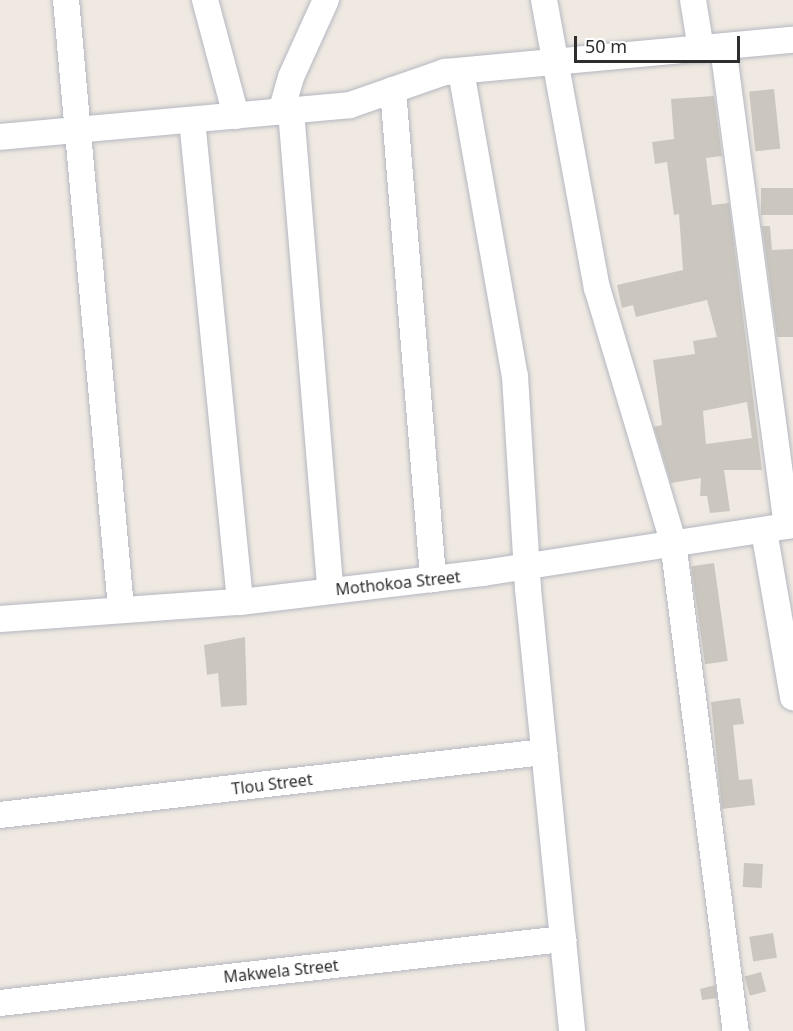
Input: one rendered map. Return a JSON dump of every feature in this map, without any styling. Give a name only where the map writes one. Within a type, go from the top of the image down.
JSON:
[{"type":"street","points":[[66,0],[121,608]]},
{"type":"street","points":[[205,0],[236,116]]},
{"type":"street","points":[[326,0],[291,77],[286,111],[330,590]]},
{"type":"street","points":[[544,0],[597,288],[673,542],[736,1031]]},
{"type":"street","points":[[693,0],[712,48],[781,527],[793,698]]},
{"type":"street","points":[[0,137],[350,105],[445,72],[793,40]]},
{"type":"street","points":[[461,70],[516,376],[529,566],[528,589],[572,1031]]},
{"type":"street","points":[[393,90],[433,579]]},
{"type":"street","points":[[192,120],[240,602]]},
{"type":"street","name":"Mothokoa Street","points":[[0,619],[121,608],[240,602],[529,566],[781,527]]},
{"type":"street","name":"Tlou Street","points":[[0,815],[544,753]]},
{"type":"street","name":"Makwela Street","points":[[0,1003],[563,939]]},
{"type":"building","points":[[774,89],[780,149],[755,151],[749,92]]},
{"type":"building","points":[[714,96],[722,156],[706,158],[712,205],[729,203],[762,470],[724,470],[730,511],[710,513],[707,496],[700,496],[701,478],[671,483],[654,427],[662,425],[653,360],[695,354],[693,341],[717,337],[707,300],[636,317],[633,305],[622,308],[617,285],[683,270],[679,214],[674,215],[667,162],[655,164],[652,142],[674,139],[671,99]],"holes":[[[747,402],[752,438],[706,444],[703,411]]]},
{"type":"building","points":[[761,188],[793,188],[793,215],[761,215]]},
{"type":"building","points":[[762,226],[770,226],[772,250],[793,249],[793,337],[777,337]]},
{"type":"building","points":[[714,563],[728,661],[705,664],[691,566]]},
{"type":"building","points":[[245,637],[247,705],[221,707],[218,673],[207,675],[204,645]]},
{"type":"building","points":[[740,698],[744,724],[733,725],[739,780],[752,779],[755,805],[722,809],[711,702]]},
{"type":"building","points":[[744,863],[763,864],[762,888],[743,887]]},
{"type":"building","points":[[773,933],[777,958],[753,961],[749,937]]},
{"type":"building","points":[[761,972],[766,991],[750,996],[745,976]]},
{"type":"building","points":[[715,985],[717,998],[702,1000],[700,989]]}]
